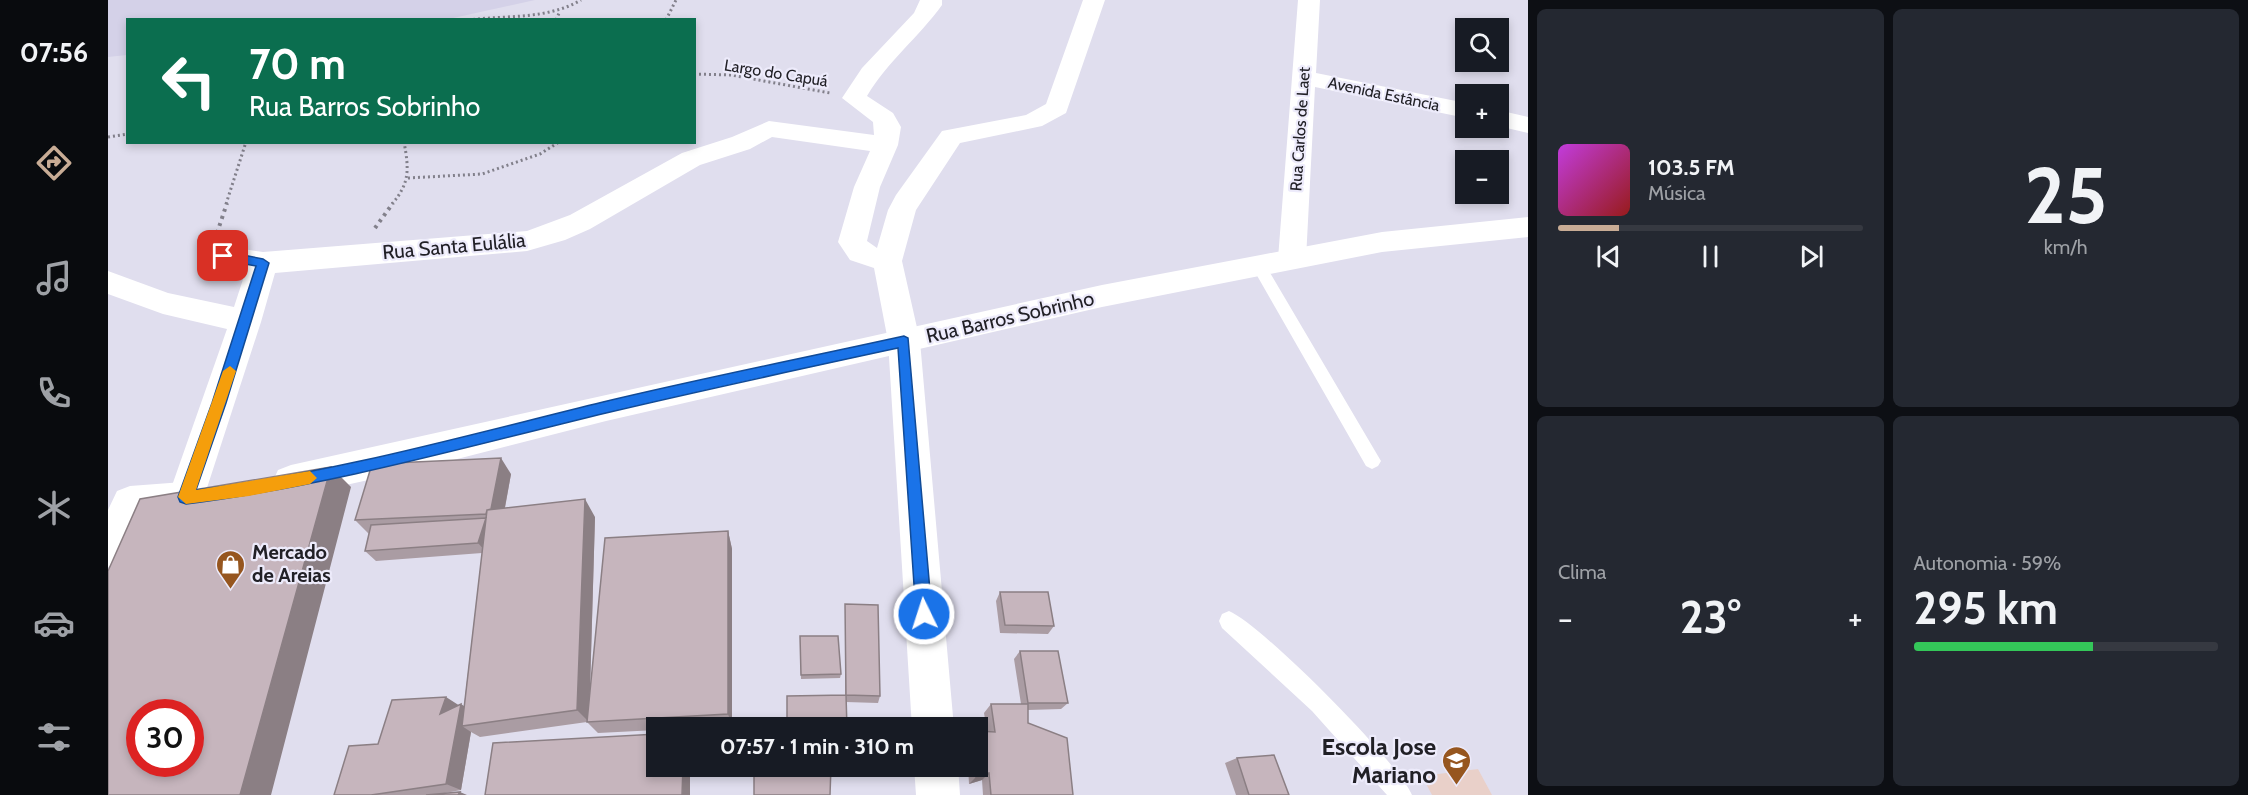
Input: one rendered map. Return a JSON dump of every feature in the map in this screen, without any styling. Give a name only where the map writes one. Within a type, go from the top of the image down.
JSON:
[{"type":"street","points":[[887,261],[860,253],[852,242],[867,187],[885,145],[887,121],[854,98],[871,70],[913,32],[931,0]]},
{"type":"street","name":"Rua Carlos de Laet","points":[[1292,259],[1309,0]]},
{"type":"street","points":[[932,717],[904,341],[887,261],[902,210],[951,137],[1033,120],[1056,108],[1104,5]]},
{"type":"street","name":"Avenida Estância","points":[[1303,77],[1455,109]]},
{"type":"street","points":[[1509,120],[1528,124]]},
{"type":"street","name":"Rua Santa Eulália","points":[[223,256],[263,263],[363,253],[527,242],[555,233],[691,159],[741,143],[769,129],[885,145]]},
{"type":"street","name":"Rua Barros Sobrinho","points":[[259,488],[414,455],[606,407],[1102,296],[1382,242],[1528,227]]},
{"type":"street","points":[[186,497],[246,322],[263,263]]},
{"type":"street","points":[[108,282],[163,303],[246,322]]},
{"type":"street","points":[[108,550],[119,502],[217,494]]},
{"type":"street","points":[[937,777],[938,795]]},
{"type":"lane","points":[[1258,265],[1372,461]]},
{"type":"lane","points":[[1229,621],[1294,675],[1361,745],[1401,795]]},
{"type":"path","points":[[486,18],[560,10],[581,0]]},
{"type":"path","points":[[667,18],[676,0]]},
{"type":"path","points":[[557,18],[560,10]]},
{"type":"path","name":"Largo do Capuá","points":[[696,74],[731,75],[854,98]]},
{"type":"path","points":[[108,137],[126,134]]},
{"type":"path","points":[[223,256],[217,245],[216,231],[245,144]]},
{"type":"path","points":[[363,253],[379,218],[395,202],[408,177],[410,171],[404,144]]},
{"type":"path","points":[[408,177],[482,174],[540,153],[556,144]]},
{"type":"shaded area","points":[[108,0],[535,0],[453,18],[126,18],[126,55],[108,57]]},
{"type":"shaded area","name":"Escola Jose Mariano","points":[[1478,769],[1492,795],[1432,795],[1422,776]]},
{"type":"building","points":[[501,458],[491,509],[487,510],[486,514],[355,520],[372,464]]},
{"type":"building","name":"Mercado de Areias","points":[[331,467],[240,795],[108,795],[108,571],[140,499]]},
{"type":"building","points":[[585,499],[577,710],[462,726],[487,510]]},
{"type":"building","points":[[486,518],[478,543],[365,551],[371,525]]},
{"type":"building","points":[[728,531],[728,714],[587,722],[605,538]]},
{"type":"building","points":[[1000,592],[1048,592],[1054,626],[1005,625]]},
{"type":"building","points":[[845,604],[878,605],[880,696],[846,695]]},
{"type":"building","points":[[800,636],[838,636],[841,674],[801,675]]},
{"type":"building","points":[[1020,651],[1058,651],[1068,703],[1028,703]]},
{"type":"building","points":[[846,695],[847,717],[787,717],[787,696]]},
{"type":"building","points":[[446,697],[440,714],[461,704],[446,784],[371,795],[334,795],[349,746],[378,744],[392,700]]},
{"type":"building","points":[[991,704],[1028,704],[1028,723],[1067,738],[1073,795],[991,795],[988,773],[988,732],[995,732]]},
{"type":"building","points":[[646,735],[646,777],[683,777],[682,795],[485,795],[493,743]]},
{"type":"building","points":[[1274,755],[1289,795],[1249,795],[1237,758]]},
{"type":"building","points":[[754,777],[831,777],[830,795],[754,795]]},
{"type":"building","points":[[460,792],[458,795],[426,795]]},
{"type":"slow traffic","points":[[230,371],[186,497],[249,490],[310,478]]},
{"type":"place","name":"Mercado de Areias","points":[[231,590]]},
{"type":"place","name":"Escola Jose Mariano","points":[[1457,786]]},
{"type":"route","points":[[223,256],[243,262],[263,263],[246,322],[186,497],[249,490],[309,478],[414,455],[606,407],[904,341],[924,614]]}]
